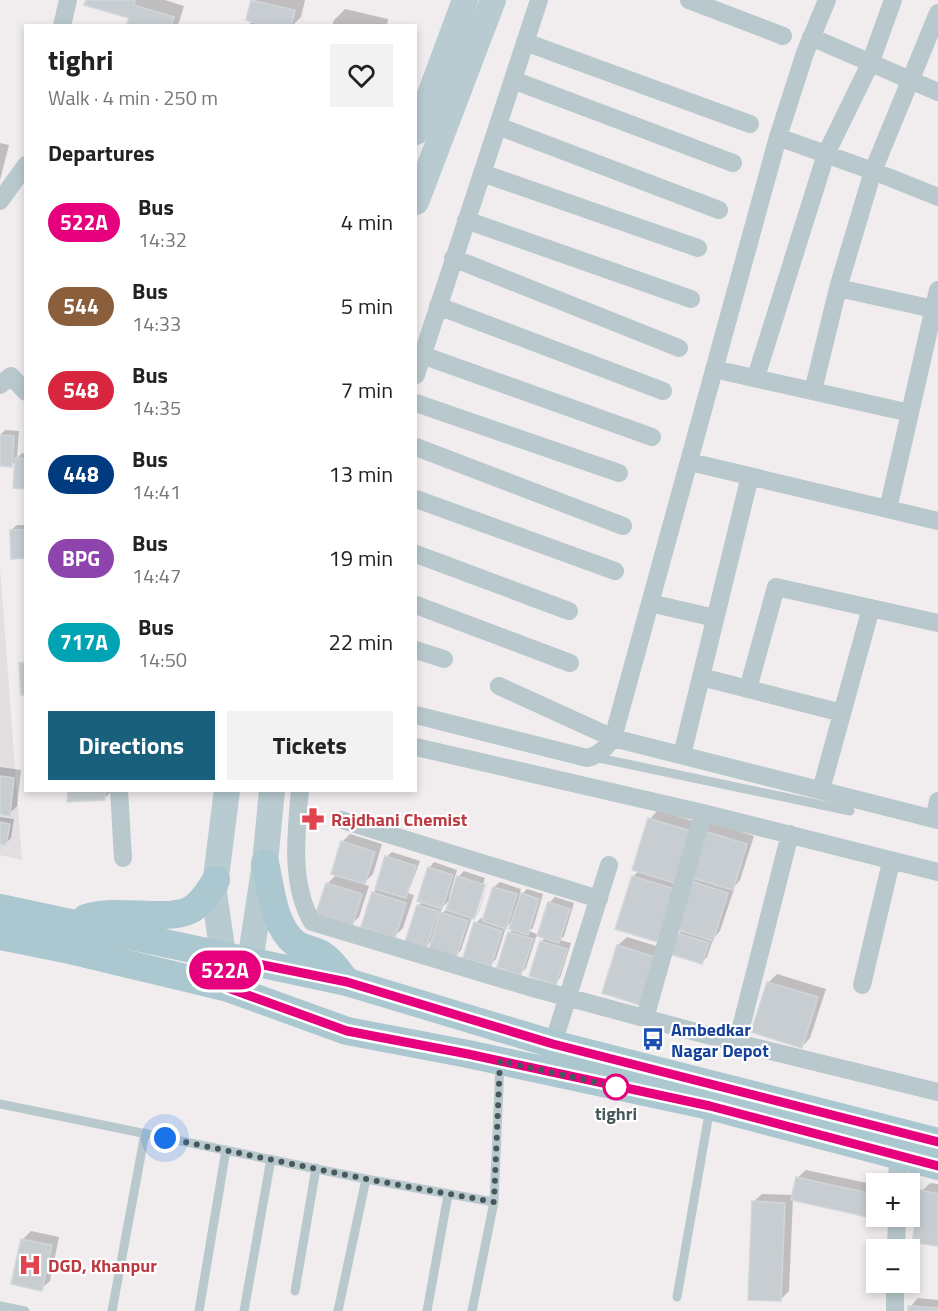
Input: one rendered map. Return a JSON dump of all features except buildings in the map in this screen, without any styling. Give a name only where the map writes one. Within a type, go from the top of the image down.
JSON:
[{"type":"main road","points":[[417,129],[465,0]]},
{"type":"main road","points":[[417,199],[493,0]]},
{"type":"main road","points":[[227,792],[214,893],[237,959]]},
{"type":"main road","points":[[228,988],[265,863],[272,792]]},
{"type":"main road","points":[[265,863],[280,921],[286,933],[294,942],[328,959],[347,982]]},
{"type":"main road","points":[[73,923],[102,914],[185,912],[203,900],[216,880]]},
{"type":"main road","points":[[0,908],[347,982],[553,1044],[938,1166]]},
{"type":"main road","points":[[0,936],[228,988],[347,1031],[677,1099],[712,1095],[938,1142]]},
{"type":"street","points":[[62,24],[68,0]]},
{"type":"street","points":[[417,372],[539,0]]},
{"type":"street","points":[[689,0],[783,36]]},
{"type":"street","points":[[417,715],[587,758],[594,757],[613,738],[778,137],[827,0]]},
{"type":"street","points":[[756,377],[826,154],[870,64],[893,0]]},
{"type":"street","points":[[813,391],[838,288],[873,171],[938,13]]},
{"type":"street","points":[[812,38],[938,92]]},
{"type":"street","points":[[525,42],[750,124]]},
{"type":"street","points":[[513,80],[733,163]]},
{"type":"street","points":[[498,126],[718,210]]},
{"type":"street","points":[[778,137],[938,197]]},
{"type":"street","points":[[0,201],[24,168]]},
{"type":"street","points":[[482,173],[698,248]]},
{"type":"street","points":[[466,220],[691,299]]},
{"type":"street","points":[[453,258],[679,348]]},
{"type":"street","points":[[838,288],[936,310]]},
{"type":"street","points":[[888,509],[936,310],[938,290]]},
{"type":"street","points":[[438,306],[663,392]]},
{"type":"street","points":[[422,354],[652,437]]},
{"type":"street","points":[[714,369],[910,412]]},
{"type":"street","points":[[4,375],[24,390]]},
{"type":"street","points":[[417,403],[619,474]]},
{"type":"street","points":[[417,447],[623,526]]},
{"type":"street","points":[[690,462],[938,521]]},
{"type":"street","points":[[682,755],[750,476]]},
{"type":"street","points":[[417,499],[615,572]]},
{"type":"street","points":[[417,554],[569,611]]},
{"type":"street","points":[[748,689],[776,587],[938,623]]},
{"type":"street","points":[[650,603],[716,618]]},
{"type":"street","points":[[417,605],[570,663]]},
{"type":"street","points":[[820,790],[871,608]]},
{"type":"street","points":[[417,650],[444,659]]},
{"type":"street","points":[[701,678],[842,713]]},
{"type":"street","points":[[499,686],[613,738],[820,790],[937,813]]},
{"type":"street","points":[[417,747],[703,813],[938,872]]},
{"type":"street","points":[[119,792],[123,858]]},
{"type":"street","points":[[300,792],[296,858],[303,904],[312,922],[568,998],[737,1043],[938,1092]]},
{"type":"street","points":[[645,1018],[703,813]]},
{"type":"street","points":[[342,820],[599,899]]},
{"type":"street","points":[[737,1043],[790,834]]},
{"type":"street","points":[[862,985],[891,862]]},
{"type":"street","points":[[553,1044],[609,865]]},
{"type":"street","points":[[897,1173],[898,1155]]},
{"type":"street","points":[[895,1293],[895,1311]]},
{"type":"lane","points":[[594,757],[850,810]]},
{"type":"lane","points":[[472,1311],[494,1202],[500,1061]]},
{"type":"lane","points":[[677,1297],[712,1095]]},
{"type":"lane","points":[[0,1104],[366,1179],[494,1202]]},
{"type":"lane","points":[[111,1311],[145,1134]]},
{"type":"lane","points":[[200,1311],[226,1150]]},
{"type":"lane","points":[[244,1311],[270,1159]]},
{"type":"lane","points":[[295,1290],[316,1168]]},
{"type":"lane","points":[[338,1311],[366,1179]]},
{"type":"lane","points":[[427,1311],[448,1195]]},
{"type":"lane","points":[[0,1306],[25,1311]]},
{"type":"shaded area","points":[[0,567],[22,860],[0,855]]},
{"type":"bus line","name":"522A","points":[[938,1142],[553,1044],[347,982],[224,957],[228,988],[347,1031],[468,1054],[710,1106],[938,1166]]},
{"type":"place","name":"Rajdhani Chemist","points":[[313,819]]},
{"type":"place","name":"Ambedkar Nagar Depot","points":[[653,1039]]},
{"type":"place","name":"tighri","points":[[616,1087]]},
{"type":"place","name":"DGD, Khanpur","points":[[30,1265]]},
{"type":"route","points":[[165,1138],[448,1195],[494,1202],[500,1061],[618,1087],[616,1087]]}]
